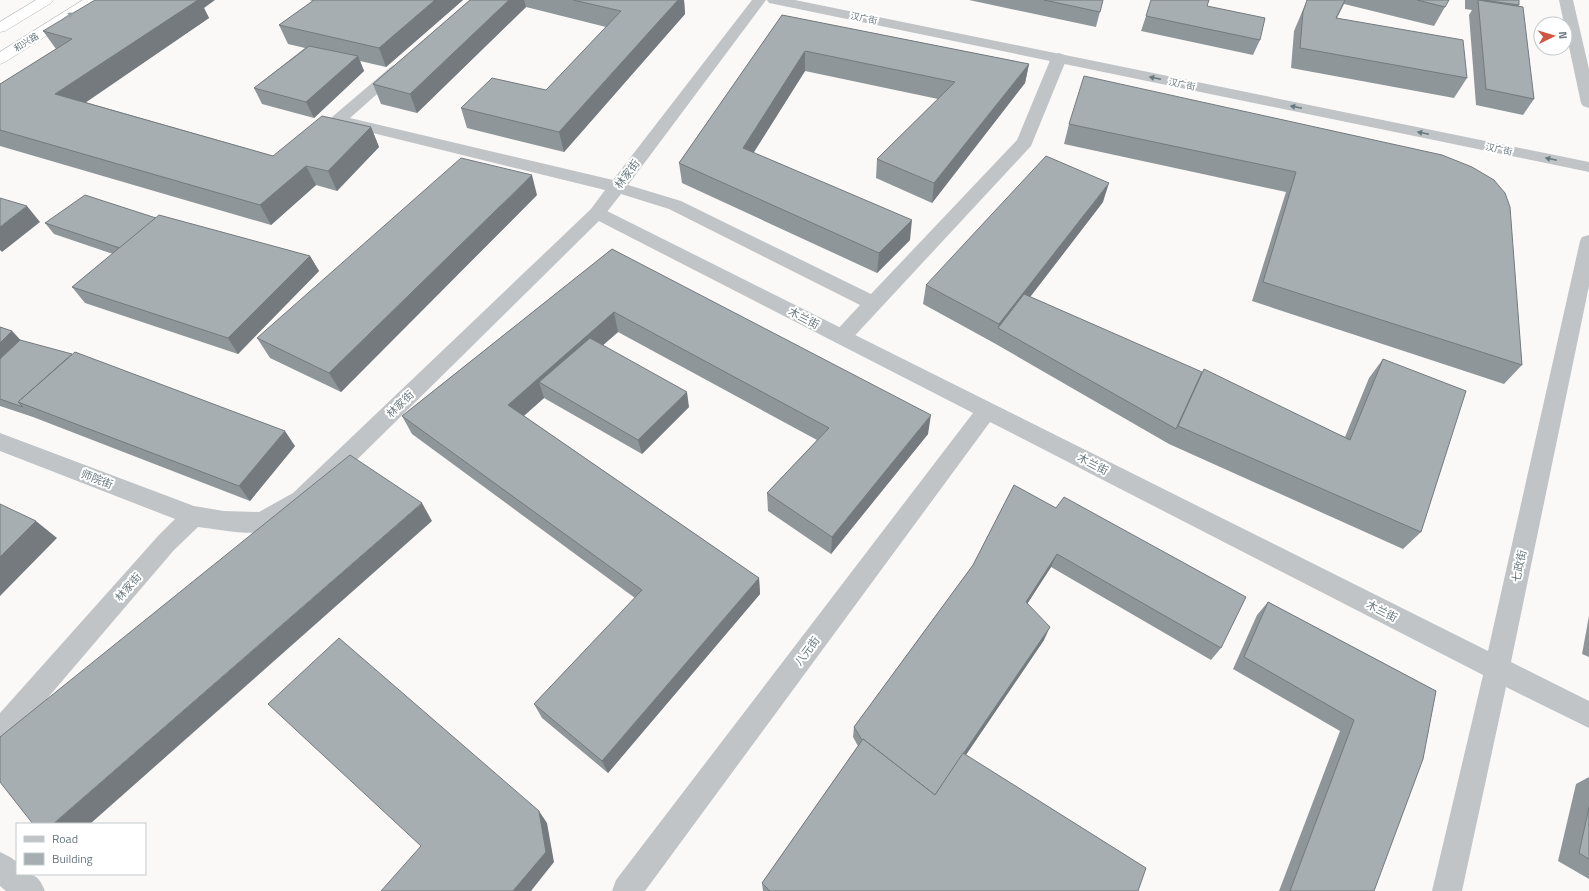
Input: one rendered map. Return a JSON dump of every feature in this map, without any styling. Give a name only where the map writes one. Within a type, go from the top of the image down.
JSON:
[{"type":"highway","points":[[0,28],[46,0]]},
{"type":"highway","name":"和兴路","points":[[0,59],[93,0]]},
{"type":"street","name":"林家街","points":[[0,733],[166,543],[193,516],[224,520],[262,522],[301,500],[597,213],[759,0]]},
{"type":"street","name":"汉广街","points":[[774,0],[1589,167]]},
{"type":"street","points":[[1566,0],[1589,103]]},
{"type":"street","points":[[410,57],[338,120],[617,187],[675,206],[873,303]]},
{"type":"street","points":[[842,337],[1025,142],[1059,58]]},
{"type":"street","name":"木兰街","points":[[597,213],[1589,715]]},
{"type":"street","name":"七政街","points":[[1447,891],[1498,669],[1589,240]]},
{"type":"street","name":"八元街","points":[[627,891],[987,410]]},
{"type":"street","name":"师院街","points":[[0,442],[193,516]]},
{"type":"street","points":[[0,867],[30,891]]},
{"type":"building","points":[[95,0],[198,0],[55,94],[273,156],[322,116],[371,127],[328,171],[306,166],[260,205],[0,130],[0,84],[72,39],[43,31]]},
{"type":"building","points":[[314,0],[435,0],[379,48],[279,25]]},
{"type":"building","points":[[470,0],[509,0],[410,94],[373,84]]},
{"type":"building","points":[[573,0],[678,0],[559,132],[461,108],[492,78],[546,90],[621,11]]},
{"type":"building","points":[[1044,0],[1103,0],[1100,12]]},
{"type":"building","points":[[1151,0],[1209,0],[1207,6],[1265,18],[1260,40],[1146,16]]},
{"type":"building","points":[[1307,0],[1345,0],[1336,18],[1463,40],[1467,78],[1300,48],[1303,12]]},
{"type":"building","points":[[1417,0],[1449,0],[1445,7]]},
{"type":"building","points":[[1478,0],[1523,7],[1534,99],[1486,89]]},
{"type":"building","points":[[1483,0],[1519,0],[1519,5]]},
{"type":"building","points":[[782,15],[1029,64],[934,183],[877,159],[955,82],[805,51],[743,148],[912,220],[879,253],[679,163]]},
{"type":"building","points":[[309,46],[358,56],[306,102],[254,88]]},
{"type":"building","points":[[1084,76],[1442,155],[1472,167],[1494,180],[1505,193],[1510,207],[1522,365],[1263,282],[1296,172],[1069,124]]},
{"type":"building","points":[[1046,156],[1109,183],[999,324],[926,285]]},
{"type":"building","points":[[461,158],[532,175],[329,373],[257,338]]},
{"type":"building","points":[[85,195],[156,218],[120,248],[45,223]]},
{"type":"building","points":[[0,198],[27,206],[0,227]]},
{"type":"building","points":[[159,215],[310,256],[228,338],[72,287]]},
{"type":"building","points":[[612,249],[931,415],[832,537],[767,493],[829,428],[614,312],[508,405],[759,578],[602,761],[534,704],[642,590],[402,416]]},
{"type":"building","points":[[1024,294],[1202,372],[1176,429],[998,328]]},
{"type":"building","points":[[0,327],[12,331],[0,343]]},
{"type":"building","points":[[590,338],[687,392],[638,440],[539,382]]},
{"type":"building","points":[[20,340],[72,354],[18,402],[23,407],[0,399],[0,359]]},
{"type":"building","points":[[75,352],[285,431],[239,486],[18,402]]},
{"type":"building","points":[[1383,359],[1466,391],[1421,532],[1178,426],[1204,369],[1350,440]]},
{"type":"building","points":[[350,455],[422,503],[54,823],[32,823],[0,782],[0,737]]},
{"type":"building","points":[[1014,485],[1056,508],[1064,497],[1246,597],[1221,648],[1057,554],[1026,602],[1050,627],[935,795],[863,739],[862,740],[854,727],[973,565]]},
{"type":"building","points":[[0,504],[36,521],[0,557]]},
{"type":"building","points":[[1268,602],[1436,691],[1423,759],[1374,891],[1290,891],[1354,720],[1244,657]]},
{"type":"building","points":[[339,638],[539,811],[546,852],[513,891],[381,891],[421,846],[268,704]]},
{"type":"building","points":[[863,739],[935,795],[963,753],[1146,868],[1138,891],[770,891],[762,883]]},
{"type":"building","points":[[1589,807],[1589,859],[1579,853]]}]
